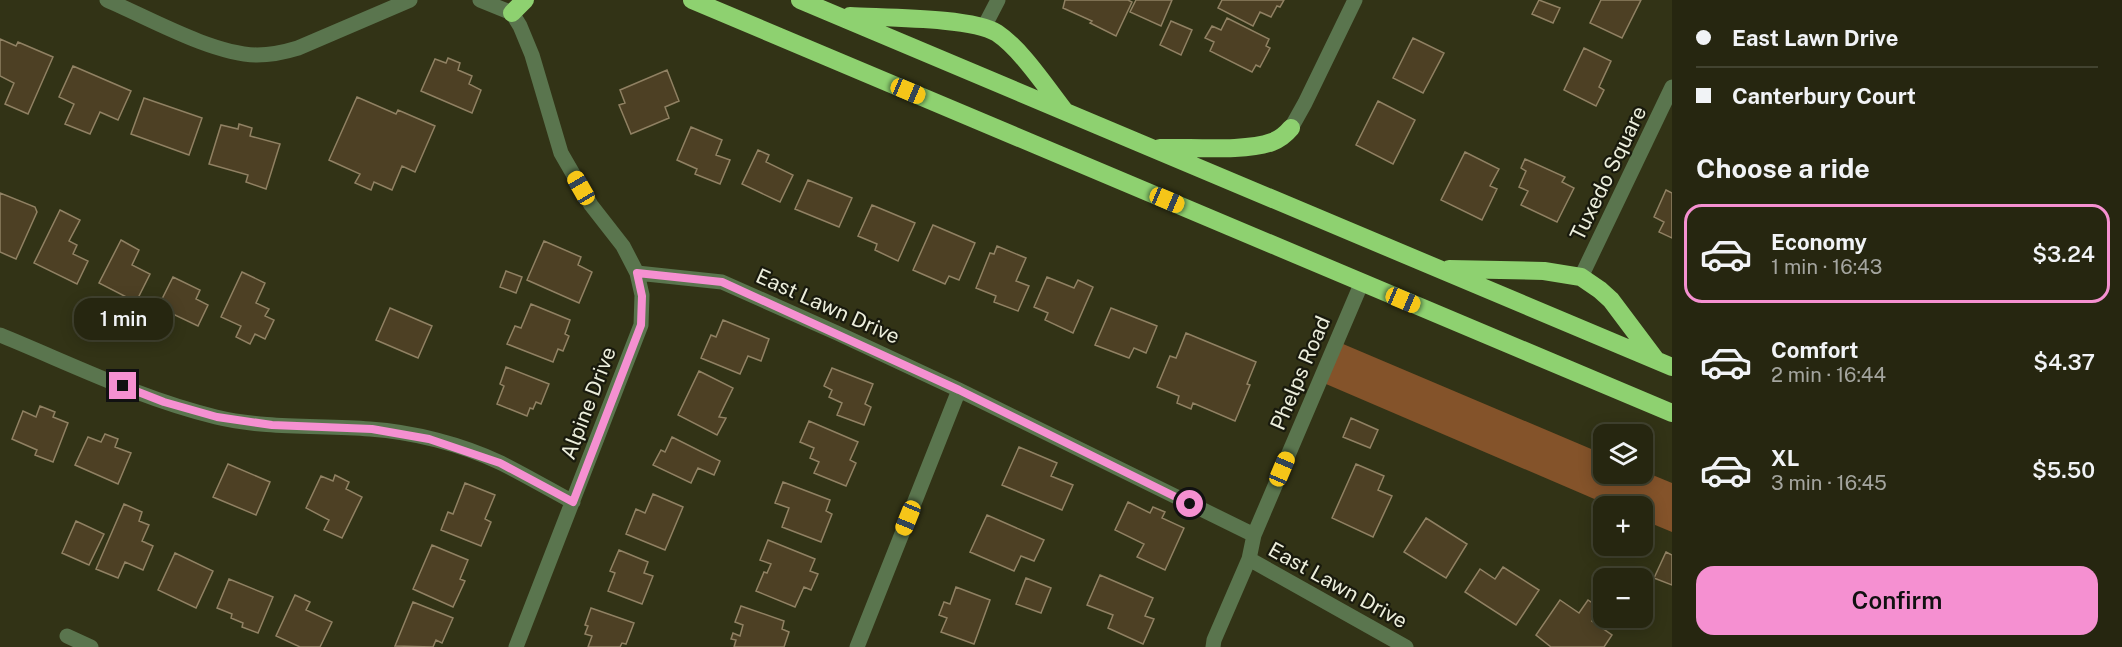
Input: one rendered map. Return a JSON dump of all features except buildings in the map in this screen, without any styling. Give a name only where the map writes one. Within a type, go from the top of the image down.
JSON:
[{"type":"highway","points":[[692,0],[1672,413]]},
{"type":"highway","points":[[800,0],[1665,364]]},
{"type":"highway","points":[[836,15],[963,23],[984,27],[996,33],[1015,50],[1066,111]]},
{"type":"highway","points":[[1153,148],[1248,146],[1273,142],[1291,128]]},
{"type":"highway","points":[[1437,269],[1544,271],[1581,277],[1611,300],[1665,364]]},
{"type":"street","points":[[107,0],[206,44],[257,55],[298,48],[410,0]]},
{"type":"street","points":[[480,0],[519,7],[520,26],[532,55],[561,153],[591,205],[624,246],[637,273]]},
{"type":"street","points":[[984,27],[998,0]]},
{"type":"street","points":[[1291,128],[1354,0]]},
{"type":"street","name":"Tuxedo Square","points":[[1581,277],[1672,87]]},
{"type":"street","name":"East Lawn Drive","points":[[637,273],[722,282],[959,390],[1254,535]]},
{"type":"street","name":"Alpine Drive","points":[[516,647],[641,325],[642,296],[637,273]]},
{"type":"street","name":"Phelps Road","points":[[1213,647],[1249,559],[1254,535],[1362,282]]},
{"type":"street","points":[[0,334],[164,402],[217,417],[272,425],[372,429],[429,439],[500,463],[573,502]]},
{"type":"street","points":[[857,647],[959,390]]},
{"type":"street","name":"East Lawn Drive","points":[[1249,559],[1406,647]]},
{"type":"street","points":[[67,636],[91,647]]},
{"type":"shaded area","points":[[1336,341],[1593,450],[1593,484],[1653,484],[1653,475],[1672,483],[1672,532],[1653,524],[1653,496],[1593,496],[1593,498],[1319,381]]},
{"type":"route","points":[[123,386],[164,402],[217,417],[272,425],[372,429],[429,439],[500,463],[573,502],[641,325],[642,296],[637,273],[722,282],[959,390],[1190,504]]}]
